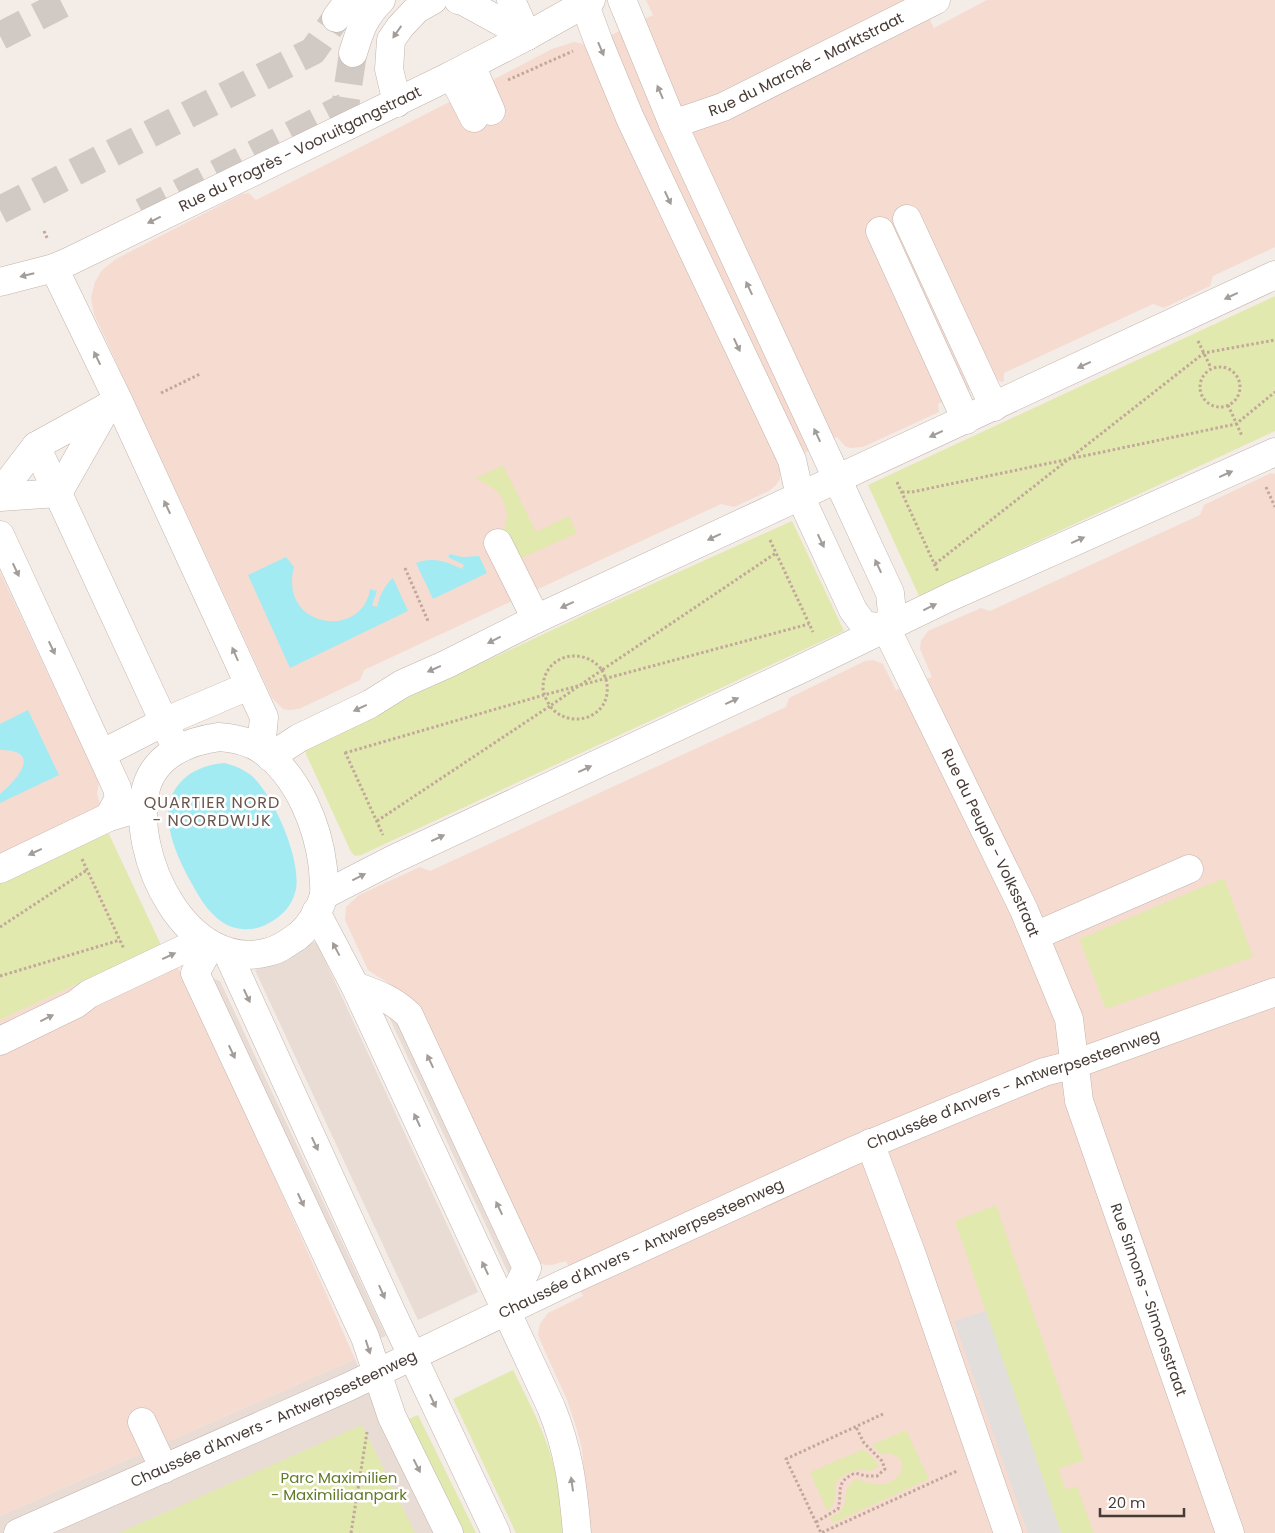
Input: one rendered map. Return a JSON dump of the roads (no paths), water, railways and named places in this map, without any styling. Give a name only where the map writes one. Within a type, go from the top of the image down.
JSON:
[{"type":"street","points":[[353,53],[361,29],[370,12],[381,0]]},
{"type":"street","points":[[397,103],[389,69],[391,40],[417,9],[432,0]]},
{"type":"street","points":[[458,0],[527,36]]},
{"type":"street","points":[[490,0],[527,36]]},
{"type":"street","points":[[511,0],[527,36]]},
{"type":"street","points":[[622,0],[673,124],[890,593],[892,613],[886,628]]},
{"type":"street","name":"Rue du Marché - Marktstraat","points":[[673,124],[723,106],[936,0]]},
{"type":"street","points":[[586,1],[598,43],[630,118],[792,460],[800,496],[853,610],[864,625],[886,628]]},
{"type":"street","name":"Rue du Progrès - Vooruitgangstraat","points":[[0,282],[54,268],[397,103],[527,36],[586,1]]},
{"type":"street","points":[[462,70],[483,114]]},
{"type":"street","points":[[907,219],[994,407]]},
{"type":"street","points":[[880,231],[966,420]]},
{"type":"street","points":[[54,268],[119,402],[264,717],[266,753]]},
{"type":"street","points":[[266,753],[370,704],[402,684],[447,664],[530,622],[1275,275]]},
{"type":"street","points":[[0,493],[36,446],[107,407],[58,493]]},
{"type":"street","points":[[36,446],[168,729]]},
{"type":"street","points":[[577,1533],[568,1455],[559,1428],[355,986],[320,904],[321,857],[312,820],[294,786],[266,753],[238,739],[219,736],[200,739],[182,745],[167,756],[155,770],[146,787],[144,827],[147,849],[162,890],[187,925],[214,946],[251,956],[270,952],[287,944],[301,933],[320,904],[394,859],[950,597],[1275,452]]},
{"type":"street","points":[[0,497],[58,493]]},
{"type":"street","points":[[0,535],[117,788],[119,798],[109,817]]},
{"type":"street","points":[[493,547],[530,622]]},
{"type":"street","name":"Rue du Peuple - Volksstraat","points":[[886,628],[1024,910],[1069,1019],[1075,1064]]},
{"type":"street","points":[[111,749],[168,729],[239,690]]},
{"type":"street","points":[[117,788],[144,801]]},
{"type":"street","points":[[0,869],[144,801]]},
{"type":"street","points":[[1035,936],[1189,869]]},
{"type":"street","points":[[0,1040],[76,1004],[89,994],[214,946]]},
{"type":"street","points":[[214,946],[496,1533]]},
{"type":"street","points":[[214,946],[195,973],[365,1337],[392,1417],[450,1533]]},
{"type":"street","points":[[355,986],[380,995],[397,1004],[409,1015],[527,1268],[506,1312]]},
{"type":"street","name":"Chaussée d'Anvers - Antwerpsesteenweg","points":[[18,1533],[377,1374],[870,1143],[1044,1072],[1075,1064],[1275,992]]},
{"type":"street","name":"Rue Simons - Simonsstraat","points":[[1075,1064],[1079,1101],[1230,1533]]},
{"type":"street","points":[[870,1143],[913,1258],[1008,1533]]},
{"type":"street","points":[[142,1422],[164,1469]]},
{"type":"water","points":[[450,554],[462,557],[479,556],[487,573],[433,599],[416,563],[434,560],[452,564],[462,569],[464,565],[448,557]]},
{"type":"water","points":[[286,557],[294,567],[292,588],[298,604],[309,615],[323,620],[339,621],[353,616],[364,605],[370,589],[377,591],[372,605],[377,607],[383,591],[393,578],[408,611],[290,668],[248,575]]},
{"type":"water","points":[[28,710],[59,775],[0,803],[0,794],[14,781],[23,766],[24,760],[21,755],[13,751],[0,750],[0,724]]},
{"type":"water","points":[[225,763],[245,771],[260,785],[277,813],[290,845],[294,862],[296,889],[290,905],[274,920],[257,928],[239,929],[227,925],[216,918],[195,889],[182,865],[176,852],[169,825],[168,812],[176,787],[186,777],[199,769],[209,765]]},
{"type":"tunnel","points":[[0,36],[70,0]]},
{"type":"tunnel","points":[[0,210],[313,51],[336,18]]},
{"type":"tunnel","points":[[142,212],[345,107],[353,53]]},
{"type":"district","name":"QUARTIER NORD - NOORDWIJK","points":[[212,811]]},
{"type":"park label","name":"Parc Maximilien - Maximiliaanpark","points":[[339,1486]]}]
